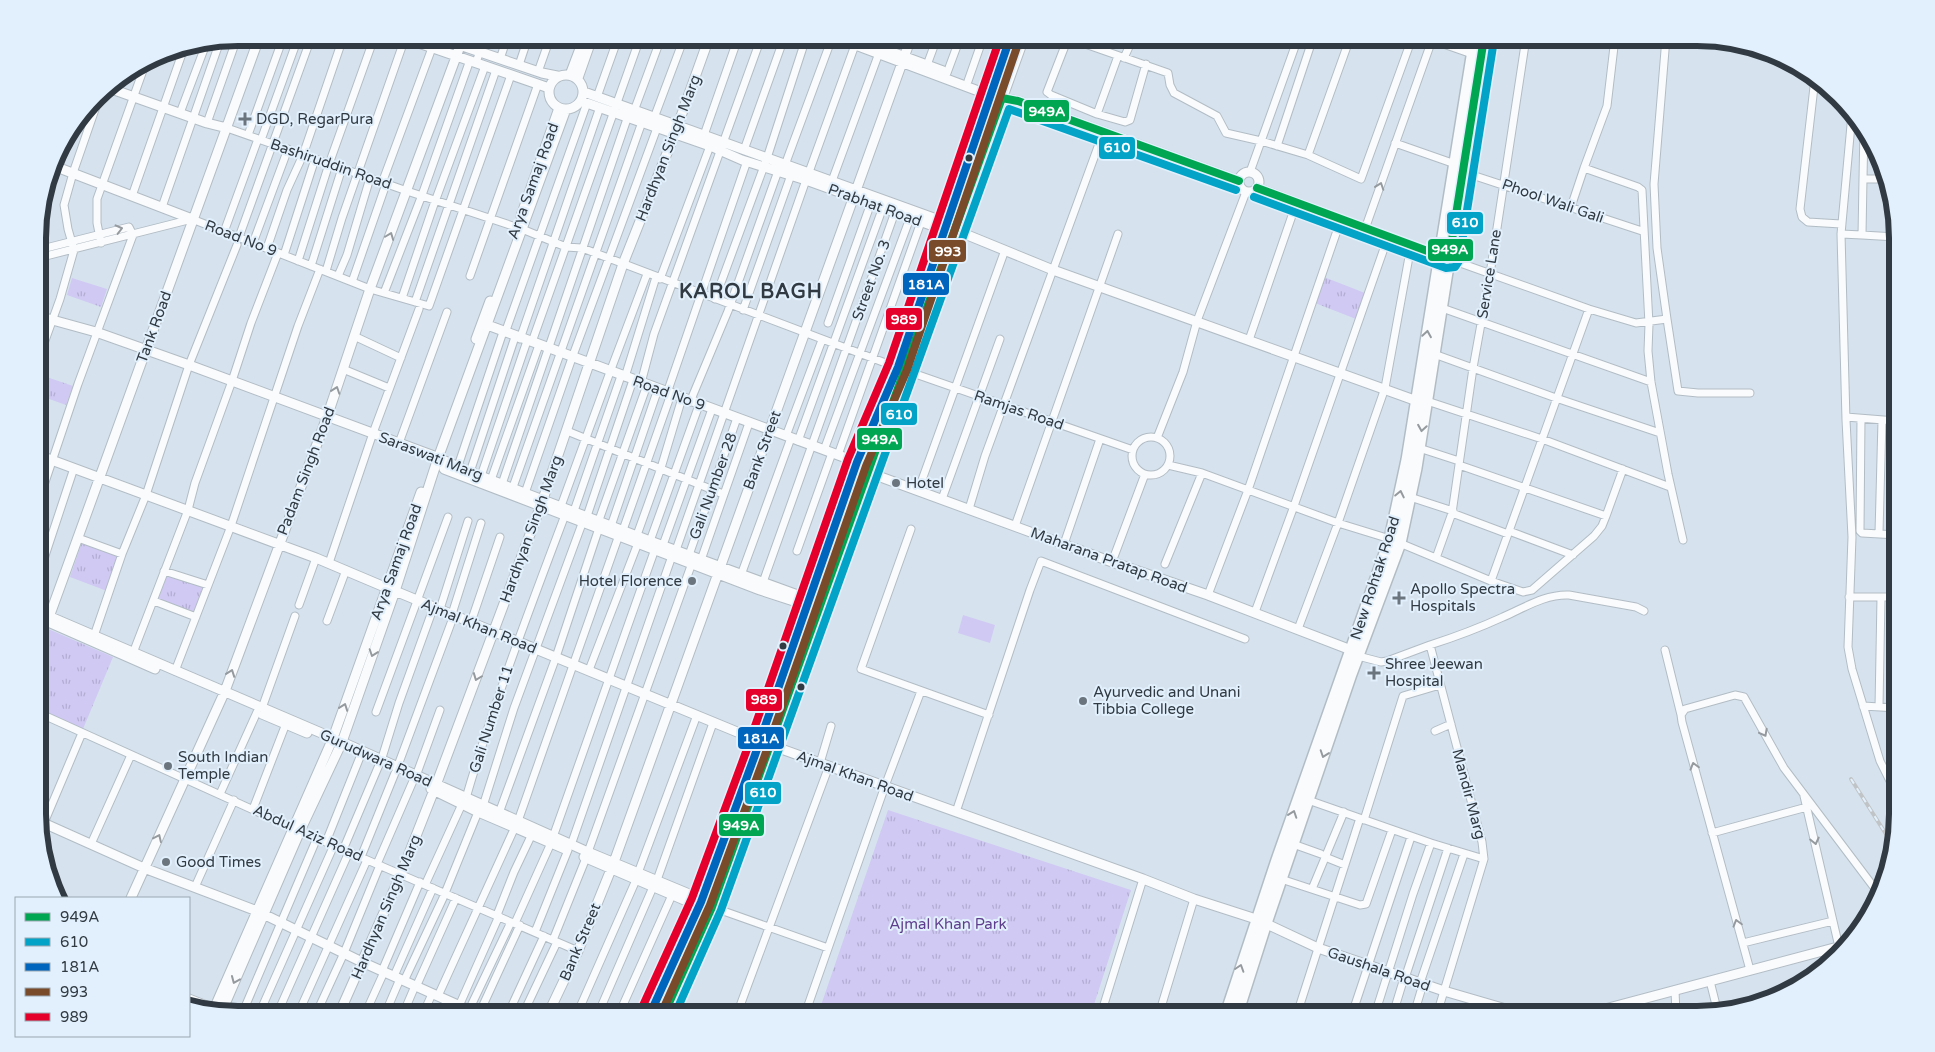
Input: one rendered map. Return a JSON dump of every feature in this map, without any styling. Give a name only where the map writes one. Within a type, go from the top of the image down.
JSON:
[{"type":"main road","name":"New Rohtak Road","points":[[1459,168],[1474,46]]},
{"type":"main road","name":"New Rohtak Road","points":[[1229,1006],[1261,921],[1410,497],[1419,448],[1422,401],[1459,168],[1482,46]]},
{"type":"main road","name":"New Rohtak Road","points":[[1395,541],[1407,460],[1434,354],[1442,308],[1445,258]]},
{"type":"main road","name":"New Rohtak Road","points":[[1239,1006],[1261,921],[1281,879],[1355,653]]},
{"type":"street","points":[[207,123],[235,46]]},
{"type":"street","name":"Tank Road","points":[[46,617],[78,538],[256,46]]},
{"type":"street","points":[[248,135],[279,46]]},
{"type":"street","points":[[224,232],[295,46]]},
{"type":"street","points":[[94,636],[122,554],[146,495],[189,365],[238,241],[308,46]]},
{"type":"street","points":[[267,248],[287,190],[303,154],[340,46]]},
{"type":"street","points":[[298,261],[329,164],[371,46]]},
{"type":"street","points":[[175,671],[230,526],[298,326],[323,270],[402,46]]},
{"type":"street","points":[[427,46],[549,88]]},
{"type":"street","name":"Padam Singh Road","points":[[131,897],[223,694],[327,416],[370,289],[459,46]]},
{"type":"street","points":[[458,466],[504,332],[540,237],[584,98],[582,84],[574,77],[564,74],[557,76],[538,72],[500,59],[470,46]]},
{"type":"street","points":[[384,293],[473,61],[482,46]]},
{"type":"street","points":[[500,59],[504,46]]},
{"type":"street","points":[[519,65],[525,46]]},
{"type":"street","points":[[538,72],[547,46]]},
{"type":"street","points":[[574,77],[582,46]]},
{"type":"street","points":[[574,77],[588,46]]},
{"type":"street","points":[[597,97],[615,46]]},
{"type":"street","points":[[470,472],[566,247],[637,46]]},
{"type":"street","points":[[502,484],[582,248],[657,46]]},
{"type":"street","points":[[525,493],[609,259],[681,46]]},
{"type":"street","name":"Hardhyan Singh Marg","points":[[343,1006],[402,874],[435,788],[542,502],[623,264],[676,130],[706,46]]},
{"type":"street","points":[[499,813],[556,657],[622,454],[634,380],[658,278],[705,142],[735,46]]},
{"type":"street","points":[[399,979],[444,893],[481,809],[514,708],[611,448],[634,380],[674,283],[758,46]]},
{"type":"street","points":[[744,150],[781,46]]},
{"type":"street","points":[[715,299],[765,162],[803,46]]},
{"type":"street","points":[[589,670],[638,539],[661,468],[691,402],[829,46]]},
{"type":"street","points":[[535,932],[569,847],[699,485],[757,315],[856,46]]},
{"type":"street","points":[[832,181],[880,46],[904,60],[1239,181]]},
{"type":"street","name":"Bank Street","points":[[552,1006],[578,951],[612,865],[908,46]]},
{"type":"street","points":[[927,65],[935,46]]},
{"type":"street","points":[[947,73],[957,46]]},
{"type":"street","points":[[968,81],[980,46]]},
{"type":"street","points":[[952,229],[990,92],[1007,46]]},
{"type":"street","points":[[668,1006],[711,907],[868,472],[901,369],[1021,46]]},
{"type":"street","points":[[1065,46],[1047,92],[1098,114],[1125,122],[1130,120],[1146,64]]},
{"type":"street","points":[[1092,46],[1146,64],[1168,74],[1174,93],[1217,116],[1226,133],[1262,141],[1308,156],[1360,179],[1409,46]]},
{"type":"street","points":[[1098,114],[1121,56],[1128,46]]},
{"type":"street","points":[[1250,172],[1258,178],[1257,188],[1252,192],[1246,192],[1242,189],[1239,181],[1242,175],[1250,172],[1295,46]]},
{"type":"street","points":[[1277,146],[1310,46]]},
{"type":"street","points":[[1308,156],[1347,46]]},
{"type":"street","points":[[1365,229],[1430,46]]},
{"type":"street","points":[[1451,46],[1472,54]]},
{"type":"street","name":"Service Lane","points":[[1436,558],[1452,512],[1525,46]]},
{"type":"street","points":[[1571,207],[1607,106],[1614,46]]},
{"type":"street","points":[[1665,46],[1654,184],[1657,248],[1678,391],[1750,393]]},
{"type":"street","points":[[162,207],[218,48]]},
{"type":"street","points":[[352,282],[384,183],[432,48]]},
{"type":"street","points":[[180,113],[204,50]]},
{"type":"street","points":[[132,196],[182,55]]},
{"type":"street","points":[[904,60],[927,65],[990,92]]},
{"type":"street","points":[[402,298],[485,66]]},
{"type":"street","points":[[415,302],[496,70]]},
{"type":"street","points":[[101,243],[96,210],[101,184],[143,72]]},
{"type":"street","points":[[463,210],[511,75]]},
{"type":"street","points":[[557,76],[549,88],[550,100],[563,109],[573,108],[584,98],[597,97],[616,108],[655,123]]},
{"type":"street","points":[[470,276],[538,84]]},
{"type":"street","points":[[1813,85],[1800,209],[1802,217],[1808,222],[1842,224]]},
{"type":"street","points":[[116,90],[207,123],[227,128]]},
{"type":"street","points":[[584,98],[600,107],[616,108]]},
{"type":"street","points":[[491,480],[554,242],[600,107]]},
{"type":"street","name":"Arya Samaj Road","points":[[215,1004],[260,913],[336,743],[563,109]]},
{"type":"street","points":[[46,337],[74,250],[64,205],[94,112]]},
{"type":"street","points":[[631,114],[642,122],[655,123]]},
{"type":"street","points":[[513,487],[642,122]]},
{"type":"street","name":"Prabhat Road","points":[[655,123],[705,142],[744,150],[765,162],[952,229]]},
{"type":"street","points":[[1851,124],[1841,234],[1846,417],[1852,537],[1849,657],[1880,762],[1889,778]]},
{"type":"street","name":"Bashiruddin Road","points":[[227,128],[520,229],[566,247],[582,248],[658,278]]},
{"type":"street","points":[[969,509],[985,456],[1103,133]]},
{"type":"street","name":"Phool Wali Gali","points":[[1395,143],[1459,168],[1642,231]]},
{"type":"street","points":[[1862,235],[1864,143]]},
{"type":"street","name":"Prabhat Road","points":[[722,146],[747,161],[765,162]]},
{"type":"street","points":[[253,243],[288,149]]},
{"type":"street","points":[[133,653],[188,510],[195,483],[251,323],[281,254],[315,159]]},
{"type":"street","points":[[428,1006],[478,907],[516,824],[572,663],[647,464],[701,294],[747,161]]},
{"type":"street","name":"Road No 9","points":[[59,168],[224,232],[238,241],[253,243],[370,289],[429,306],[463,210]]},
{"type":"street","points":[[311,266],[342,168]]},
{"type":"street","name":"Prabhat Road","points":[[782,168],[791,175],[832,181],[871,203],[921,222],[952,229]]},
{"type":"street","points":[[1584,168],[1640,188],[1642,195],[1642,231],[1651,382],[1670,487],[1683,540]]},
{"type":"street","points":[[743,310],[791,175]]},
{"type":"street","points":[[338,276],[351,242],[370,178]]},
{"type":"street","points":[[1863,179],[1880,179]]},
{"type":"street","points":[[1257,188],[1411,246],[1589,309],[1636,323],[1667,319]]},
{"type":"street","points":[[1158,438],[1183,372],[1197,321],[1246,192]]},
{"type":"street","points":[[828,323],[871,203]]},
{"type":"street","points":[[1249,340],[1296,204]]},
{"type":"street","points":[[792,438],[834,344],[883,207]]},
{"type":"street","name":"Street No. 3","points":[[762,587],[896,212]]},
{"type":"street","points":[[798,551],[831,453],[859,353],[910,218]]},
{"type":"street","points":[[46,256],[192,219]]},
{"type":"street","points":[[1208,595],[1248,490],[1342,219]]},
{"type":"street","points":[[831,453],[872,358],[921,222]]},
{"type":"street","points":[[46,247],[129,227],[133,235],[96,332],[46,477]]},
{"type":"street","points":[[952,229],[1053,270],[1339,373],[1542,439],[1670,487]]},
{"type":"street","points":[[1015,526],[1118,234]]},
{"type":"street","points":[[1841,234],[1889,237]]},
{"type":"street","points":[[1254,612],[1294,506],[1388,237]]},
{"type":"street","points":[[1298,629],[1338,523],[1384,388],[1411,246]]},
{"type":"street","points":[[918,491],[1005,250]]},
{"type":"street","name":"Gali Number 11","points":[[368,1006],[423,883],[464,801],[586,440],[648,274]]},
{"type":"street","name":"Ramjas Road","points":[[658,278],[901,369],[1133,450]]},
{"type":"street","points":[[1442,308],[1651,382]]},
{"type":"street","points":[[329,563],[372,433],[419,309]]},
{"type":"street","points":[[1491,581],[1589,309]]},
{"type":"street","points":[[399,443],[447,312]]},
{"type":"street","name":"Saraswati Marg","points":[[46,318],[96,332],[327,416],[399,443],[437,462],[621,533],[762,587],[820,606]]},
{"type":"street","name":"Road No 9","points":[[485,324],[572,358],[857,462]]},
{"type":"street","points":[[354,336],[401,358]]},
{"type":"street","points":[[942,499],[1000,339]]},
{"type":"street","points":[[741,575],[792,438],[822,340]]},
{"type":"street","points":[[481,476],[527,341]]},
{"type":"street","points":[[1434,354],[1660,433]]},
{"type":"street","points":[[654,1006],[700,903],[809,603],[857,462],[901,369]]},
{"type":"street","points":[[343,370],[389,388]]},
{"type":"street","points":[[574,511],[598,444],[634,380]]},
{"type":"street","points":[[611,526],[658,389]]},
{"type":"street","points":[[482,1006],[515,923],[552,840],[656,545],[691,402]]},
{"type":"street","points":[[656,545],[687,480],[712,409]]},
{"type":"street","points":[[1846,417],[1889,420]]},
{"type":"street","name":"Gali Number 28","points":[[527,1006],[555,941],[587,855],[644,694],[690,559],[711,489],[737,418]]},
{"type":"street","points":[[1861,419],[1860,531],[1862,533],[1889,534]]},
{"type":"street","points":[[1879,533],[1882,420]]},
{"type":"street","points":[[701,560],[749,422]]},
{"type":"street","points":[[567,431],[723,494]]},
{"type":"street","points":[[1150,437],[1158,438],[1169,449],[1168,465],[1158,473],[1145,474],[1135,464],[1133,450],[1143,439],[1150,437]]},
{"type":"street","points":[[1064,544],[1100,439]]},
{"type":"street","points":[[1419,448],[1606,516]]},
{"type":"street","name":"Ajmal Khan Road","points":[[46,458],[329,563],[759,741],[1143,878],[1194,899],[1261,921]]},
{"type":"street","name":"Saraswati Marg","points":[[437,462],[458,466],[513,487],[542,502]]},
{"type":"street","points":[[1168,465],[1202,473],[1338,523],[1395,541],[1491,581],[1524,592],[1529,592],[1552,574],[1598,532],[1606,516],[1623,469]]},
{"type":"street","points":[[46,553],[74,468]]},
{"type":"street","name":"Maharana Pratap Road","points":[[868,472],[1254,612],[1355,653]]},
{"type":"street","points":[[1165,564],[1202,473]]},
{"type":"street","points":[[1112,562],[1145,474]]},
{"type":"street","points":[[1410,497],[1572,554]]},
{"type":"street","name":"Saraswati Marg","points":[[563,510],[574,511],[585,519]]},
{"type":"street","points":[[376,712],[448,517]]},
{"type":"street","points":[[282,1006],[312,938],[380,763],[399,703],[437,608],[468,521]]},
{"type":"street","points":[[302,1006],[364,858],[453,615],[481,523]]},
{"type":"street","name":"Saraswati Marg","points":[[599,524],[611,526],[621,533]]},
{"type":"street","points":[[911,529],[861,666],[865,671],[989,715]]},
{"type":"street","points":[[470,622],[500,537]]},
{"type":"street","points":[[78,538],[122,554]]},
{"type":"street","points":[[299,605],[316,558]]},
{"type":"street","name":"Saraswati Marg","points":[[690,559],[701,560],[719,570],[741,575],[762,587]]},
{"type":"street","points":[[956,812],[1041,561],[1245,639]]},
{"type":"street","points":[[164,570],[208,584]]},
{"type":"street","points":[[327,621],[346,570]]},
{"type":"street","points":[[1355,653],[1377,661],[1387,661],[1459,636],[1527,605],[1558,595],[1569,595],[1636,607],[1644,611]]},
{"type":"street","points":[[1849,597],[1889,597]]},
{"type":"street","points":[[1879,707],[1881,597]]},
{"type":"street","points":[[154,601],[196,617]]},
{"type":"street","points":[[220,794],[259,710],[295,616]]},
{"type":"street","name":"Gurudwara Road","points":[[46,619],[94,636],[223,694]]},
{"type":"street","name":"Gurudwara Road","points":[[46,619],[287,721],[481,809],[711,907]]},
{"type":"street","name":"Mandir Marg","points":[[1430,645],[1482,842],[1484,859],[1439,1006]]},
{"type":"street","points":[[1665,650],[1712,833],[1750,970]]},
{"type":"street","points":[[1300,1006],[1334,896],[1404,696],[1440,685]]},
{"type":"street","points":[[808,1006],[884,786],[921,691]]},
{"type":"street","points":[[1681,715],[1689,707],[1735,695],[1744,697],[1779,760],[1874,887]]},
{"type":"street","points":[[1863,706],[1889,708]]},
{"type":"street","points":[[320,1006],[344,953],[378,864],[415,778],[440,710]]},
{"type":"street","points":[[580,1006],[637,876],[698,715]]},
{"type":"street","name":"Abdul Aziz Road","points":[[46,716],[297,830],[578,951]]},
{"type":"street","points":[[252,809],[287,721]]},
{"type":"street","points":[[602,1006],[655,884],[713,723]]},
{"type":"street","points":[[1436,731],[1451,724]]},
{"type":"street","points":[[820,763],[831,726]]},
{"type":"street","points":[[46,811],[82,732]]},
{"type":"street","name":"Gurudwara Road","points":[[336,743],[360,757],[380,763]]},
{"type":"street","points":[[91,844],[131,755]]},
{"type":"street","points":[[326,842],[360,757]]},
{"type":"street","points":[[740,1006],[771,928],[830,766]]},
{"type":"street","points":[[1804,793],[1838,944]]},
{"type":"street","points":[[195,887],[234,800]]},
{"type":"street","points":[[1308,800],[1412,837],[1484,859]]},
{"type":"street","points":[[1712,833],[1807,807]]},
{"type":"street","name":"Gurudwara Road","points":[[481,809],[499,813],[532,834],[552,840]]},
{"type":"street","points":[[1312,889],[1323,856],[1344,812]]},
{"type":"street","points":[[47,825],[144,868],[260,913],[457,1006]]},
{"type":"street","points":[[1281,879],[1360,905],[1366,904],[1392,830]]},
{"type":"street","points":[[463,1006],[514,872],[532,834]]},
{"type":"street","points":[[1355,1006],[1412,837]]},
{"type":"street","points":[[245,1006],[317,838]]},
{"type":"street","points":[[1377,1006],[1430,843]]},
{"type":"street","points":[[1293,844],[1345,865]]},
{"type":"street","points":[[262,1006],[334,846]]},
{"type":"street","points":[[1396,1006],[1448,848]]},
{"type":"street","points":[[1416,1006],[1464,854]]},
{"type":"street","points":[[1103,1006],[1143,878]]},
{"type":"street","name":"Gurudwara Road","points":[[655,884],[672,895],[700,903]]},
{"type":"street","points":[[388,1006],[433,888]]},
{"type":"street","points":[[623,1006],[672,895]]},
{"type":"street","points":[[406,1006],[456,898]]},
{"type":"street","points":[[1161,1006],[1194,899]]},
{"type":"street","points":[[711,907],[828,948]]},
{"type":"street","points":[[224,1005],[260,913]]},
{"type":"street","name":"Gaushala Road","points":[[1261,921],[1318,948],[1422,984],[1496,1006]]},
{"type":"street","points":[[1743,943],[1833,921]]},
{"type":"street","points":[[464,1006],[515,923]]},
{"type":"street","points":[[512,1006],[544,936]]},
{"type":"street","points":[[1616,1006],[1834,948]]},
{"type":"street","points":[[1710,981],[1716,1004]]},
{"type":"street","points":[[1675,990],[1676,1006]]},
{"type":"street","points":[[444,1006],[447,1000]]},
{"type":"green space","points":[[1324,277],[1365,293],[1356,319],[1315,303]]},
{"type":"green space","points":[[72,278],[107,289],[101,307],[67,295]]},
{"type":"green space","points":[[46,377],[73,386],[66,405],[46,398]]},
{"type":"green space","points":[[82,542],[119,556],[107,591],[70,577]]},
{"type":"green space","points":[[167,575],[203,587],[194,612],[158,600]]},
{"type":"green space","points":[[963,615],[995,625],[990,643],[958,633]]},
{"type":"green space","points":[[46,628],[113,657],[83,729],[46,713]]},
{"type":"green space","name":"Ajmal Khan Park","points":[[888,810],[1131,890],[1094,1006],[821,1006]]},
{"type":"railway","points":[[1851,779],[1887,836]]},
{"type":"transit line","name":"989","points":[[643,1006],[692,898],[746,752],[848,459],[889,363],[997,46]]},
{"type":"transit line","name":"181A","points":[[654,1006],[701,902],[755,755],[857,462],[898,367],[1007,46]]},
{"type":"transit line","name":"993","points":[[665,1006],[710,905],[764,758],[866,466],[907,370],[1017,46]]},
{"type":"transit line","name":"949A","points":[[1257,188],[1449,259],[1483,46]]},
{"type":"transit line","name":"610","points":[[1254,197],[1446,268],[1455,267],[1459,261],[1493,46]]},
{"type":"transit line","name":"949A","points":[[668,1006],[712,907],[1002,98],[1018,101],[1239,181]]},
{"type":"transit line","name":"610","points":[[679,1006],[721,910],[1009,109],[1236,190]]},
{"type":"place","name":"DGD, RegarPura","points":[[245,119]]},
{"type":"place","name":"Hotel","points":[[896,483]]},
{"type":"place","name":"Hotel Florence","points":[[692,581]]},
{"type":"place","name":"Apollo Spectra Hospitals","points":[[1399,598]]},
{"type":"place","name":"Shree Jeewan Hospital","points":[[1374,673]]},
{"type":"place","name":"Ayurvedic and Unani Tibbia College","points":[[1083,701]]},
{"type":"place","name":"South Indian Temple","points":[[168,766]]},
{"type":"place","name":"Good Times","points":[[166,862]]},
{"type":"district","name":"KAROL BAGH","points":[[751,292]]}]
